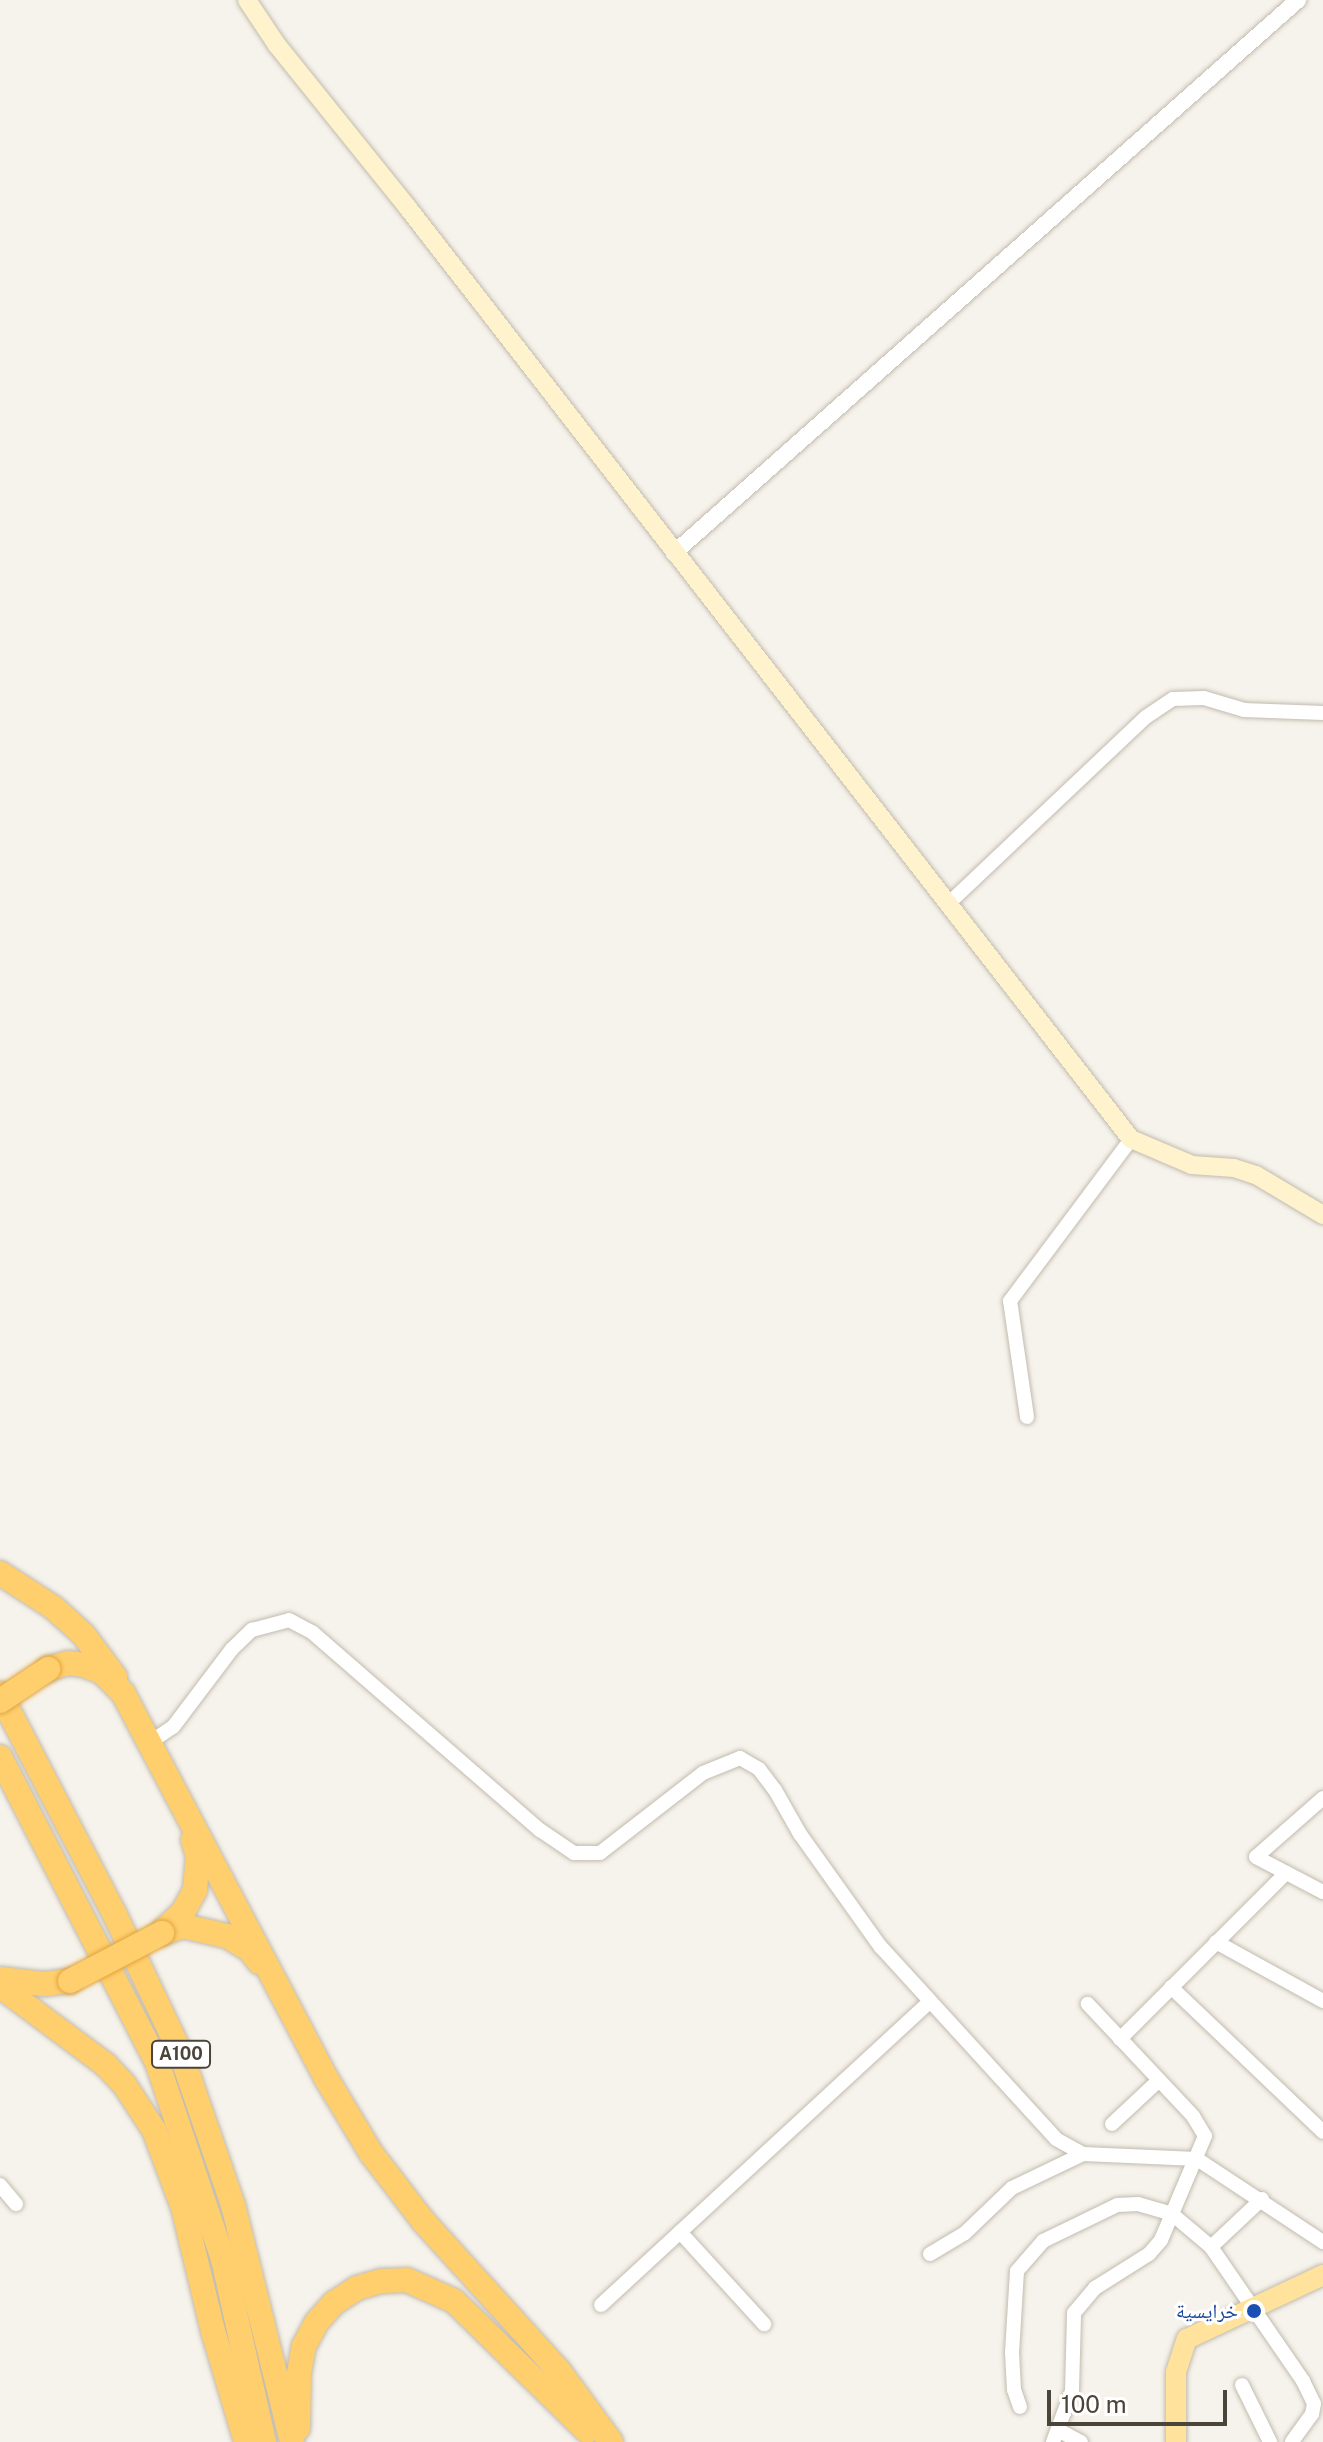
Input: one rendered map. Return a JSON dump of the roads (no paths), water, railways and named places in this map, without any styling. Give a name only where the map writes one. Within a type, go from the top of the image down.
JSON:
[{"type":"highway","points":[[0,1573],[54,1608],[83,1634],[108,1665],[337,2099],[371,2153],[424,2222],[559,2371],[611,2442]]},
{"type":"highway","points":[[0,1701],[48,1669],[68,1663],[102,1672],[123,1693]]},
{"type":"highway","name":"A100","points":[[0,1694],[115,1915],[181,2054],[233,2205],[295,2442]]},
{"type":"highway","name":"A100","points":[[0,1757],[158,2065],[223,2259],[264,2442]]},
{"type":"highway","points":[[162,1933],[183,1912],[195,1890],[198,1874],[198,1856],[179,1803]]},
{"type":"highway","points":[[0,1979],[44,1984],[70,1981],[162,1933],[183,1926],[227,1936],[250,1950],[296,2017]]},
{"type":"highway","points":[[0,1986],[106,2065],[124,2084],[154,2130],[183,2207],[213,2331],[246,2442]]},
{"type":"highway","points":[[295,2442],[299,2373],[304,2346],[316,2323],[334,2303],[357,2288],[382,2281],[407,2280],[437,2290],[454,2301],[513,2355],[598,2442]]},
{"type":"main road","points":[[247,0],[277,45],[408,208],[1131,1139],[1192,1165],[1234,1168],[1256,1175],[1323,1215]]},
{"type":"main road","points":[[1176,2442],[1176,2372],[1187,2339],[1323,2275]]},
{"type":"street","points":[[674,553],[1298,0]]},
{"type":"street","points":[[947,905],[1146,717],[1173,699],[1204,698],[1244,710],[1323,713]]},
{"type":"street","points":[[1027,1417],[1010,1301],[1131,1139]]},
{"type":"street","points":[[149,1743],[173,1727],[232,1649],[252,1630],[289,1620],[313,1633],[540,1830],[574,1853],[600,1853],[703,1773],[740,1758],[759,1769],[880,1946],[1056,2139],[1083,2154],[1197,2159],[1323,2242]]},
{"type":"street","points":[[1322,1800],[1256,1857],[1323,1892]]},
{"type":"street","points":[[1120,2039],[1286,1873]]},
{"type":"street","points":[[1216,1942],[1323,2001]]},
{"type":"street","points":[[1171,1987],[1323,2132]]},
{"type":"street","points":[[601,2305],[929,2002]]},
{"type":"street","points":[[1081,2442],[1055,2436],[1072,2391],[1074,2313],[1095,2288],[1149,2254],[1161,2240],[1205,2136],[1201,2127],[1088,2004]]},
{"type":"street","points":[[1112,2124],[1159,2080]]},
{"type":"street","points":[[930,2254],[965,2233],[1012,2188],[1083,2154]]},
{"type":"street","points":[[0,2185],[16,2204]]},
{"type":"street","points":[[1211,2247],[1262,2199]]},
{"type":"street","points":[[1020,2407],[1014,2390],[1012,2353],[1017,2271],[1043,2241],[1117,2205],[1138,2204],[1172,2214],[1211,2247],[1255,2307],[1314,2404],[1312,2414],[1292,2442]]},
{"type":"street","points":[[680,2232],[764,2324]]},
{"type":"street","points":[[1242,2385],[1270,2442]]},
{"type":"place","name":"خرايسية","points":[[1254,2311]]}]
